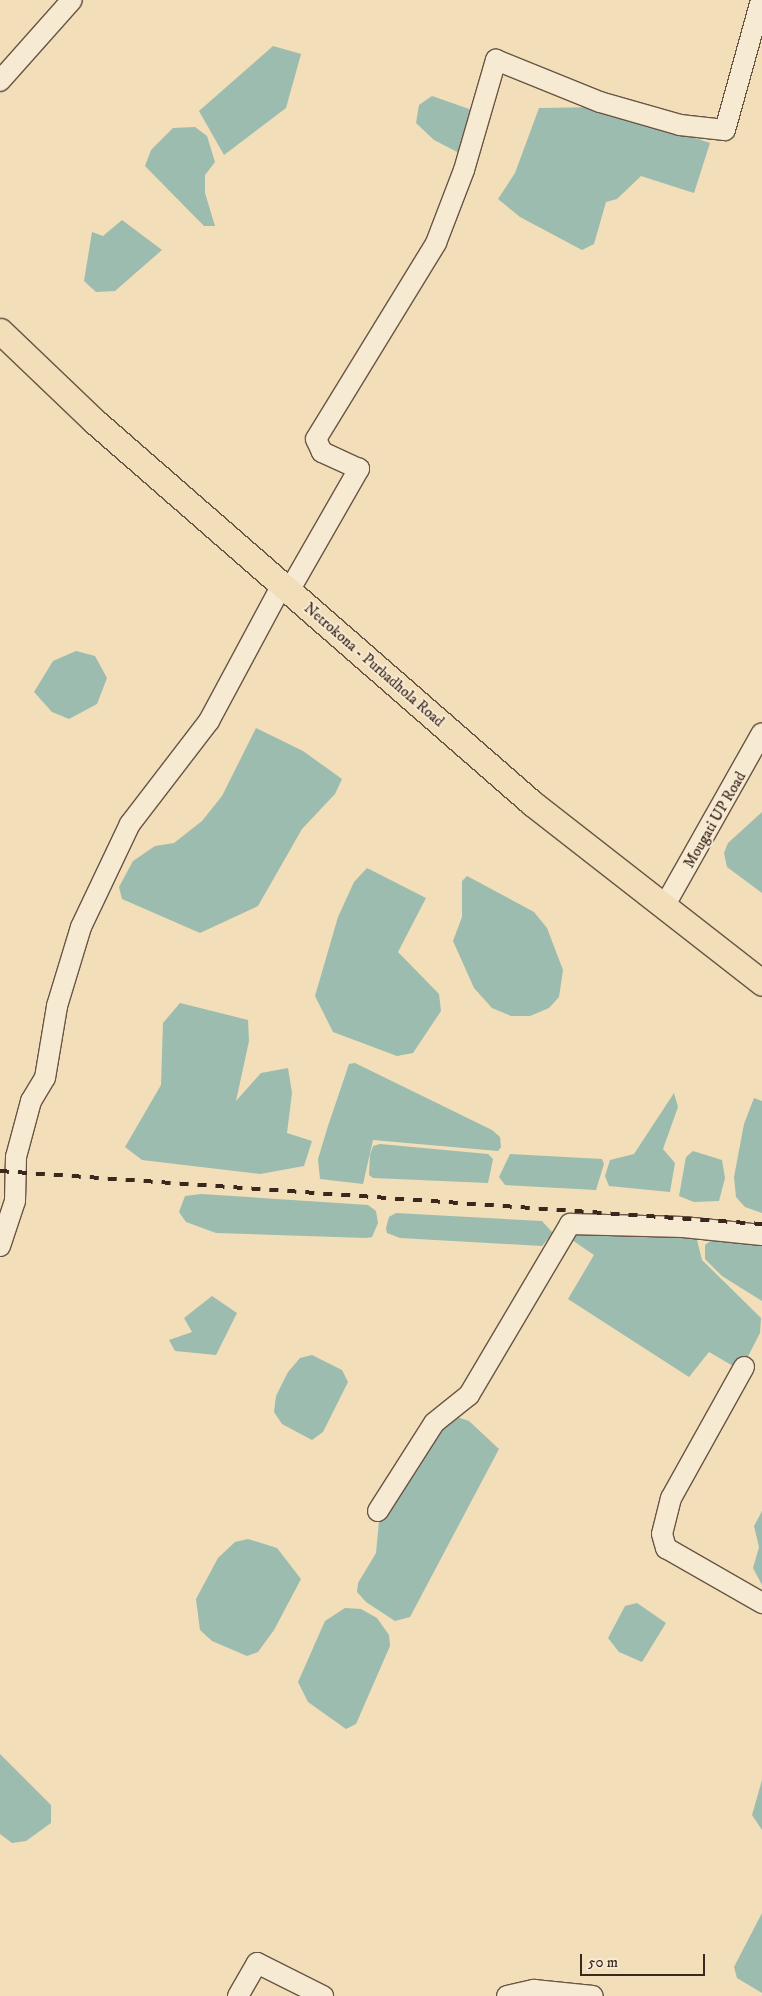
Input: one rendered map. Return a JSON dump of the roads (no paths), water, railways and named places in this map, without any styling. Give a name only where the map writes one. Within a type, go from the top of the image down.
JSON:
[{"type":"main road","name":"Netrokona - Purbadhola Road","points":[[0,331],[93,420],[532,803],[665,905],[762,983]]},
{"type":"street","points":[[0,81],[72,0]]},
{"type":"street","points":[[0,1246],[15,1201],[16,1157],[31,1101],[45,1078],[57,1006],[81,927],[130,824],[209,721],[286,588],[359,469],[322,452],[316,440],[436,243],[467,160],[496,60],[600,102],[680,125],[726,130],[761,0]]},
{"type":"street","name":"Mougati UP Road","points":[[665,905],[762,733]]},
{"type":"street","points":[[378,1511],[434,1423],[469,1395],[570,1224],[683,1226],[762,1235]]},
{"type":"street","points":[[744,1367],[671,1498],[662,1534],[666,1548],[762,1604]]},
{"type":"street","points":[[238,1996],[257,1963],[323,1996]]},
{"type":"street","points":[[507,1996],[534,1990],[593,1996]]},
{"type":"railway","points":[[0,1171],[762,1224]]}]
